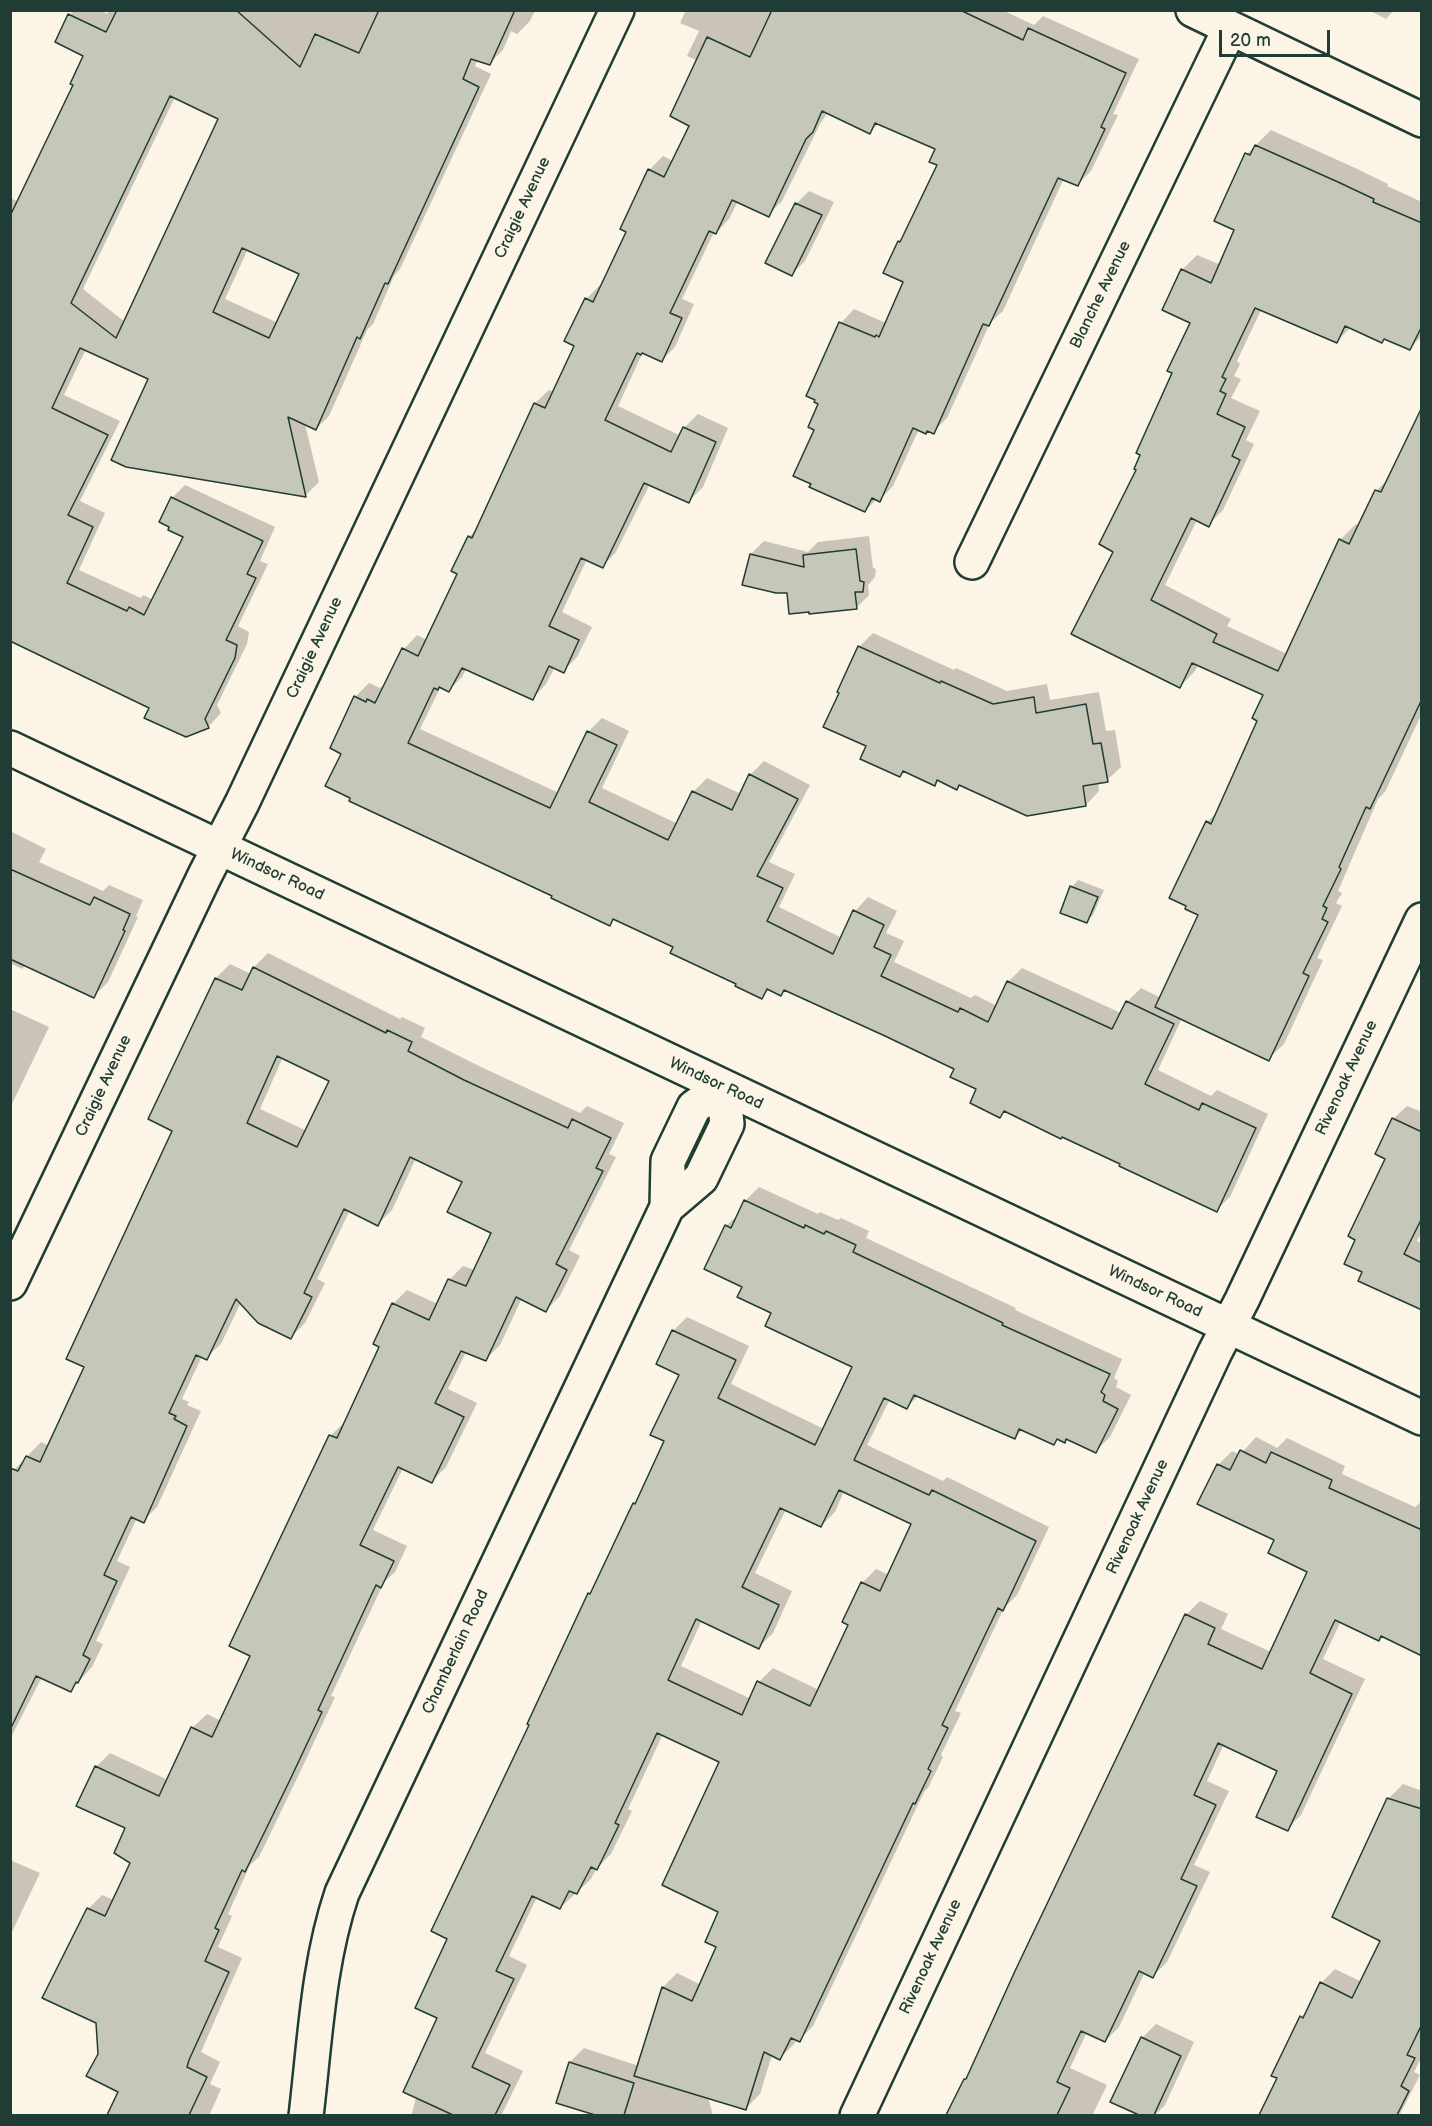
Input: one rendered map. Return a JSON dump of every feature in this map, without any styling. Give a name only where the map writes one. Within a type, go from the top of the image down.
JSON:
[{"type":"street","name":"Craigie Avenue","points":[[10,1284],[616,10]]},
{"type":"street","points":[[1192,10],[1422,120]]},
{"type":"street","name":"Blanche Avenue","points":[[972,562],[1230,28]]},
{"type":"street","name":"Windsor Road","points":[[10,748],[1422,1418]]},
{"type":"street","name":"Rivenoak Avenue","points":[[857,2115],[1228,1326],[1422,920]]},
{"type":"street","name":"Chamberlain Road","points":[[306,2115],[326,1951],[342,1893],[667,1206],[701,1178],[727,1124],[723,1087]]},
{"type":"building","points":[[117,10],[236,10],[300,67],[315,34],[359,53],[379,10],[515,10],[490,65],[471,59],[463,79],[479,87],[388,284],[385,283],[360,339],[357,337],[316,430],[288,417],[306,497],[126,467],[111,460],[148,379],[80,348],[52,408],[108,435],[68,515],[93,527],[67,583],[127,611],[129,607],[144,615],[183,537],[168,530],[169,527],[159,522],[171,497],[263,541],[247,574],[256,578],[226,640],[237,645],[235,658],[205,719],[209,728],[186,737],[144,718],[149,708],[10,641],[10,216],[73,85],[70,84],[83,56],[55,42],[68,14],[106,32]],"holes":[[[170,96],[218,119],[116,338],[71,303]],[[242,248],[299,274],[269,338],[213,312]]]},
{"type":"building","points":[[772,10],[960,10],[1023,40],[1028,28],[1126,73],[1101,127],[1105,129],[1078,186],[1058,178],[989,326],[983,324],[934,434],[927,431],[926,434],[913,428],[880,502],[872,498],[865,512],[809,487],[811,484],[793,476],[814,430],[808,427],[818,404],[806,396],[839,322],[879,337],[903,282],[883,273],[937,165],[929,162],[935,149],[875,123],[870,134],[822,111],[769,217],[732,200],[716,234],[709,231],[670,313],[682,318],[662,362],[637,353],[605,420],[671,452],[683,427],[716,442],[689,503],[644,483],[603,568],[581,558],[549,626],[579,640],[564,673],[549,666],[533,700],[462,668],[449,692],[439,687],[438,690],[434,688],[408,743],[550,808],[587,731],[617,745],[589,802],[668,840],[692,791],[732,810],[749,774],[798,799],[757,876],[783,888],[767,921],[833,954],[853,910],[884,925],[874,947],[891,955],[881,976],[958,1012],[960,1008],[988,1022],[1007,981],[1112,1029],[1126,1001],[1174,1024],[1145,1084],[1199,1110],[1202,1103],[1256,1128],[1217,1212],[1119,1166],[1120,1164],[1004,1111],[1000,1118],[970,1103],[976,1089],[950,1077],[954,1069],[885,1036],[784,990],[781,996],[767,989],[762,999],[670,953],[673,947],[613,919],[610,926],[551,898],[552,896],[349,801],[350,798],[325,786],[341,754],[330,748],[354,696],[366,702],[367,699],[375,703],[402,648],[418,656],[457,574],[451,571],[468,536],[472,538],[534,403],[545,408],[574,346],[564,341],[585,298],[593,302],[626,232],[620,229],[648,169],[664,177],[689,126],[670,116],[707,37],[750,57]]},
{"type":"building","points":[[1255,145],[1422,223],[1422,326],[1410,350],[1384,339],[1382,343],[1345,326],[1337,343],[1255,308],[1222,377],[1226,379],[1220,391],[1226,394],[1217,414],[1245,427],[1232,456],[1240,460],[1209,527],[1191,518],[1151,600],[1217,634],[1213,642],[1278,671],[1339,539],[1349,544],[1375,490],[1381,492],[1422,407],[1422,699],[1370,809],[1366,807],[1339,867],[1341,869],[1323,906],[1327,908],[1322,919],[1328,922],[1303,973],[1309,976],[1269,1061],[1155,1007],[1198,915],[1169,898],[1206,821],[1211,824],[1257,721],[1252,718],[1263,695],[1192,663],[1180,688],[1071,634],[1113,552],[1099,544],[1136,470],[1134,469],[1140,455],[1136,453],[1172,373],[1167,371],[1190,323],[1162,310],[1181,269],[1211,283],[1234,230],[1214,221],[1245,153],[1250,155]]},
{"type":"building","points":[[795,203],[822,215],[792,276],[765,263]]},
{"type":"building","points":[[856,549],[860,581],[864,582],[863,592],[855,592],[857,609],[789,614],[787,593],[776,593],[742,585],[750,554],[804,567],[803,555]]},
{"type":"building","points":[[858,646],[993,704],[1034,697],[1036,713],[1086,704],[1093,744],[1101,743],[1108,782],[1083,786],[1086,806],[1027,816],[959,785],[957,790],[937,780],[935,786],[903,771],[900,777],[860,759],[866,746],[823,727]]},
{"type":"building","points":[[10,869],[90,905],[94,897],[130,914],[123,930],[125,931],[94,998],[10,959]]},
{"type":"building","points":[[1070,886],[1098,897],[1087,923],[1060,913]]},
{"type":"building","points":[[253,967],[386,1033],[387,1030],[412,1042],[408,1051],[464,1080],[568,1128],[572,1119],[611,1138],[596,1168],[603,1171],[556,1264],[567,1270],[546,1312],[516,1297],[486,1361],[461,1351],[435,1403],[464,1417],[432,1483],[398,1467],[360,1545],[394,1561],[381,1588],[376,1585],[318,1710],[322,1712],[245,1872],[242,1870],[215,1928],[219,1930],[205,1961],[229,1972],[187,2067],[207,2077],[189,2115],[107,2115],[118,2092],[86,2076],[98,2054],[96,2023],[42,1998],[87,1908],[105,1916],[130,1863],[114,1853],[125,1828],[76,1806],[95,1766],[159,1796],[191,1727],[212,1737],[250,1656],[229,1646],[329,1435],[337,1438],[379,1347],[373,1344],[392,1303],[429,1320],[448,1279],[466,1286],[491,1233],[447,1212],[462,1182],[410,1157],[378,1226],[344,1209],[304,1293],[312,1297],[291,1339],[258,1323],[236,1299],[207,1360],[196,1355],[169,1413],[176,1416],[174,1419],[187,1426],[144,1523],[131,1517],[104,1575],[117,1581],[83,1655],[90,1659],[78,1683],[76,1682],[71,1692],[36,1676],[10,1730],[10,1468],[18,1471],[26,1456],[40,1462],[84,1367],[66,1359],[172,1131],[148,1119],[215,978],[242,990]],"holes":[[[277,1056],[329,1081],[297,1147],[247,1123]]]},
{"type":"building","points":[[1392,1118],[1422,1132],[1422,1218],[1404,1254],[1422,1263],[1422,1310],[1358,1281],[1362,1272],[1344,1264],[1355,1240],[1348,1236],[1385,1159],[1375,1154]]},
{"type":"building","points":[[744,1200],[804,1228],[805,1225],[824,1234],[826,1231],[856,1245],[853,1252],[1003,1323],[1002,1325],[1110,1374],[1101,1392],[1105,1395],[1103,1401],[1118,1409],[1096,1453],[1066,1439],[1065,1443],[1057,1439],[1054,1445],[1019,1429],[1015,1439],[914,1395],[907,1409],[884,1398],[854,1460],[929,1495],[932,1490],[1036,1541],[1003,1611],[998,1608],[942,1725],[948,1728],[928,1769],[931,1771],[915,1804],[913,1803],[800,2042],[791,2038],[780,2060],[764,2052],[746,2110],[634,2076],[662,1987],[692,2001],[716,1947],[705,1942],[718,1912],[662,1885],[719,1762],[657,1733],[615,1823],[619,1825],[597,1870],[591,1867],[577,1894],[569,1891],[560,1909],[532,1896],[496,1971],[514,1979],[472,2067],[510,2085],[495,2115],[453,2115],[403,2092],[437,2018],[415,2008],[447,1939],[431,1931],[529,1725],[527,1724],[588,1593],[590,1594],[664,1441],[650,1435],[679,1375],[656,1364],[672,1330],[736,1360],[718,1398],[815,1445],[852,1367],[765,1326],[771,1313],[737,1297],[742,1287],[704,1269],[725,1225],[731,1228]],"holes":[[[839,1490],[911,1524],[880,1591],[861,1582],[842,1622],[848,1625],[810,1706],[757,1681],[742,1715],[668,1680],[696,1619],[759,1649],[779,1605],[742,1587],[780,1508],[821,1527]]]},
{"type":"building","points":[[1240,1450],[1266,1463],[1271,1452],[1332,1480],[1329,1488],[1422,1530],[1422,1656],[1381,1636],[1379,1641],[1335,1620],[1310,1673],[1352,1694],[1288,1831],[1256,1817],[1277,1771],[1218,1743],[1194,1795],[1216,1805],[1181,1879],[1197,1886],[1153,1978],[1139,1971],[1105,2042],[1081,2031],[1057,2082],[1070,2088],[1057,2115],[946,2115],[966,2079],[1185,1614],[1215,1628],[1208,1644],[1262,1669],[1307,1572],[1268,1553],[1274,1540],[1197,1504],[1217,1464],[1230,1470]]},
{"type":"building","points":[[1387,1798],[1422,1809],[1422,2024],[1407,2055],[1415,2058],[1401,2086],[1409,2091],[1397,2115],[1259,2115],[1277,2078],[1271,2076],[1300,2016],[1303,2018],[1320,1982],[1352,1998],[1380,1941],[1332,1917]]},
{"type":"building","points":[[1141,2037],[1181,2056],[1154,2115],[1139,2115],[1110,2102]]},
{"type":"building","points":[[569,2062],[634,2083],[624,2115],[595,2115],[556,2103]]}]
